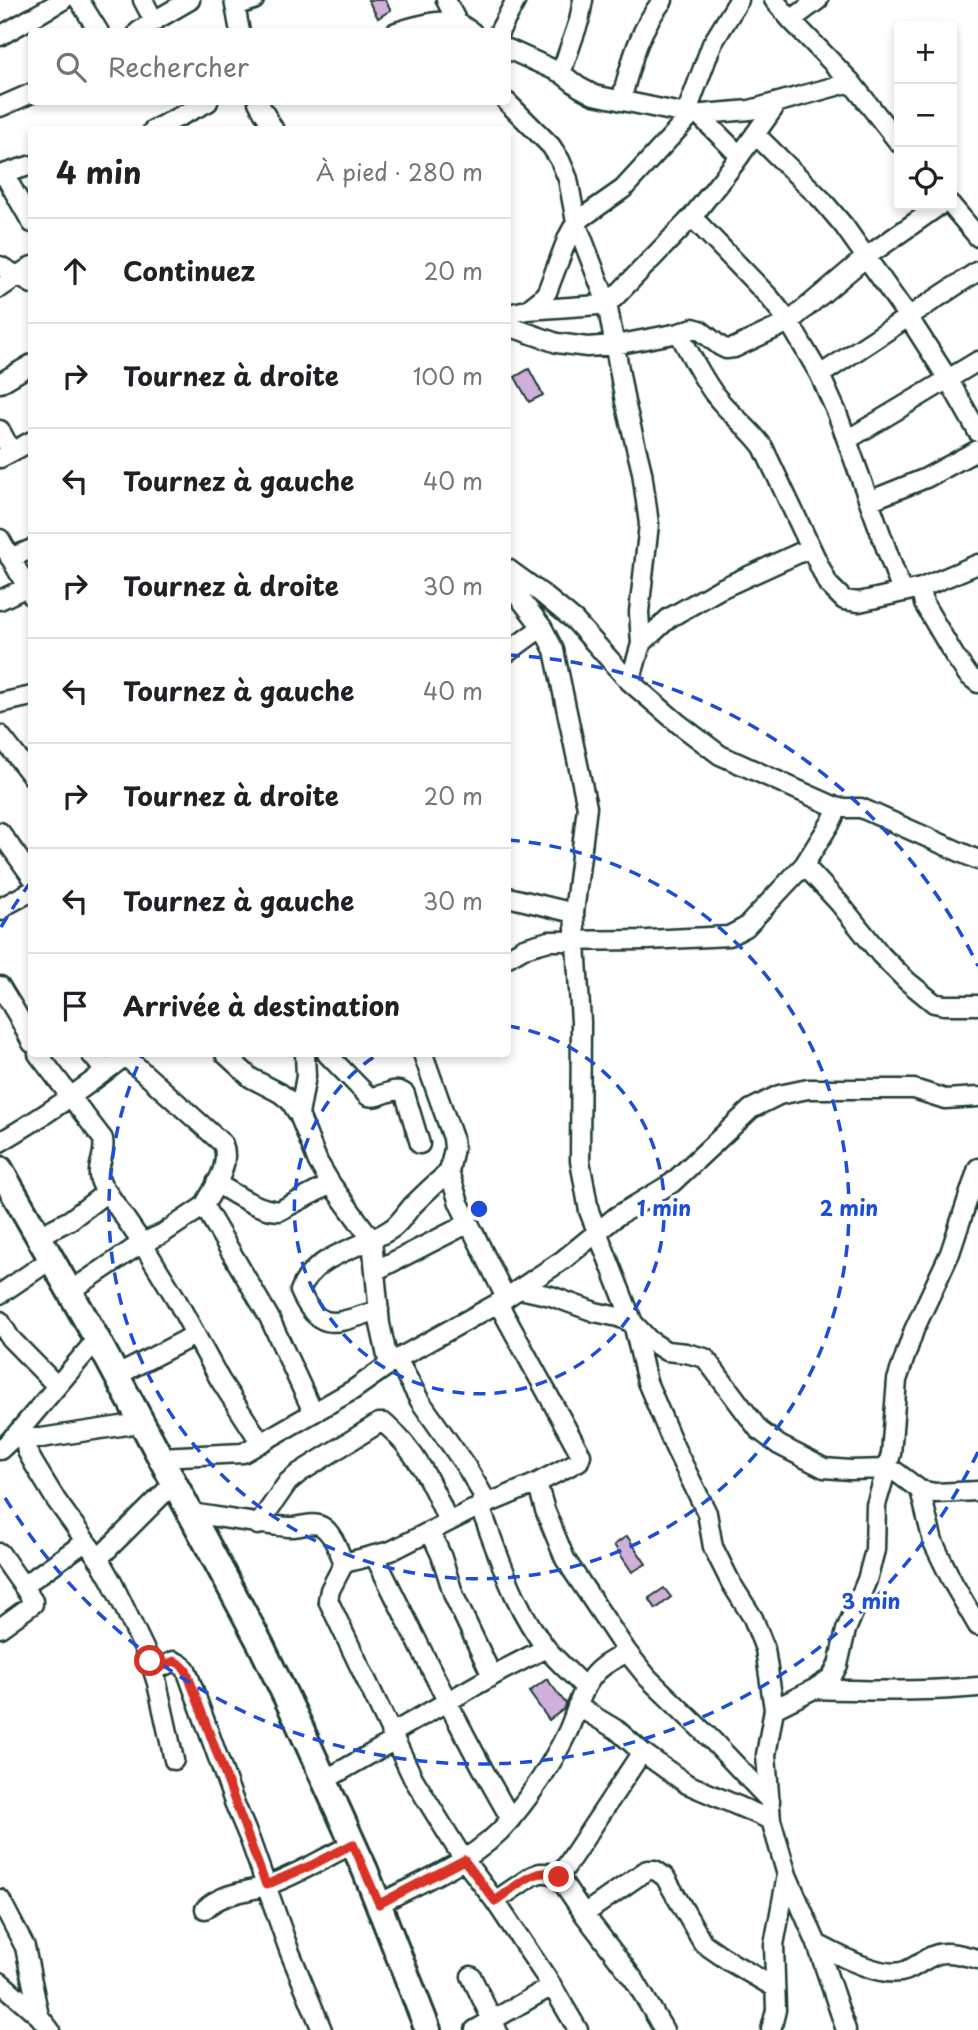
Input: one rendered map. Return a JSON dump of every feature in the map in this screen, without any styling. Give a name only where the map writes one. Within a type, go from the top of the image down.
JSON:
[{"type":"street","points":[[0,36],[63,0]]},
{"type":"street","points":[[79,0],[96,28]]},
{"type":"street","points":[[143,0],[154,21]]},
{"type":"street","points":[[144,28],[190,0]]},
{"type":"street","points":[[239,28],[234,3],[254,0]]},
{"type":"street","points":[[446,0],[463,28]]},
{"type":"street","points":[[501,28],[516,0]]},
{"type":"street","points":[[561,73],[579,21],[583,0]]},
{"type":"street","points":[[621,101],[637,41],[649,18],[663,0]]},
{"type":"street","points":[[527,310],[547,292],[576,222],[624,189],[692,115],[712,44],[739,0]]},
{"type":"street","points":[[774,0],[851,82],[894,137]]},
{"type":"street","points":[[791,20],[818,0]]},
{"type":"street","points":[[411,28],[445,22],[461,28]]},
{"type":"street","points":[[511,50],[561,73],[594,95],[692,115],[750,110],[851,82]]},
{"type":"street","points":[[0,107],[28,95]]},
{"type":"street","points":[[511,313],[607,303],[692,217],[778,102]]},
{"type":"street","points":[[161,126],[202,105]]},
{"type":"street","points":[[260,105],[272,126]]},
{"type":"street","points":[[510,105],[551,146],[560,160],[568,179],[576,222],[607,303],[625,402],[642,472],[649,524],[639,612],[641,644],[630,682]]},
{"type":"street","points":[[692,115],[740,156]]},
{"type":"street","points":[[755,134],[822,200],[866,257],[909,318],[978,432]]},
{"type":"street","points":[[28,166],[2,175],[28,217]]},
{"type":"street","points":[[511,327],[557,343],[587,347],[615,345],[693,328],[701,330],[726,349],[734,348],[789,322],[866,257],[933,210]]},
{"type":"street","points":[[955,210],[978,237]]},
{"type":"street","points":[[692,217],[744,270],[789,322],[820,375],[847,440],[902,592]]},
{"type":"street","points":[[0,266],[27,275]]},
{"type":"street","points":[[820,375],[978,271]]},
{"type":"street","points":[[0,288],[27,275]]},
{"type":"street","points":[[679,333],[715,394],[762,447],[828,584],[844,600],[859,602],[921,588],[978,564]]},
{"type":"street","points":[[847,440],[978,361]]},
{"type":"street","points":[[0,383],[28,366]]},
{"type":"street","points":[[0,430],[6,454],[28,443]]},
{"type":"street","points":[[869,501],[926,478],[978,450]]},
{"type":"street","points":[[0,540],[28,589]]},
{"type":"street","points":[[641,644],[669,618],[685,608],[810,548]]},
{"type":"street","points":[[10,558],[28,550]]},
{"type":"street","points":[[511,571],[575,621],[630,682],[720,755],[838,808],[861,808],[978,860]]},
{"type":"street","points":[[511,587],[542,627],[554,650],[587,807],[574,913],[581,1022],[580,1161],[589,1211],[633,1323],[647,1382],[707,1513],[713,1547],[753,1618],[765,1649],[774,1709],[766,1755],[771,1820],[788,1875],[817,1944],[846,2030]]},
{"type":"street","points":[[921,588],[924,604],[954,655],[968,675],[978,683]]},
{"type":"street","points":[[0,600],[28,591]]},
{"type":"street","points":[[511,650],[542,627]]},
{"type":"street","points":[[0,704],[28,697]]},
{"type":"street","points":[[0,735],[28,771]]},
{"type":"street","points":[[511,955],[524,947],[537,944],[729,936],[746,927],[804,865],[838,808]]},
{"type":"street","points":[[0,832],[28,871]]},
{"type":"street","points":[[804,865],[881,955],[933,1003],[978,1005]]},
{"type":"street","points":[[0,911],[28,893]]},
{"type":"street","points":[[511,898],[574,913]]},
{"type":"street","points":[[0,986],[24,1010]]},
{"type":"street","points":[[40,1057],[103,1139],[98,1176],[101,1185],[142,1242],[220,1380],[261,1443]]},
{"type":"street","points":[[93,1057],[105,1071]]},
{"type":"street","points":[[0,1142],[71,1096],[123,1057]]},
{"type":"street","points":[[69,1292],[142,1242],[162,1234],[204,1206],[225,1163],[226,1152],[223,1144],[128,1057]]},
{"type":"street","points":[[229,1057],[251,1078],[290,1101],[299,1115],[318,1162],[372,1240],[379,1310],[393,1362],[483,1495],[480,1507],[509,1584],[526,1619],[546,1648],[585,1688]]},
{"type":"street","points":[[299,1115],[306,1076],[305,1057]]},
{"type":"street","points":[[330,1057],[368,1096],[373,1098],[398,1089],[402,1091],[420,1144]]},
{"type":"street","points":[[424,1057],[453,1138],[454,1148],[449,1172],[453,1187],[508,1297],[581,1455],[579,1461],[537,1483],[480,1507],[391,1551],[344,1563],[330,1590],[328,1600],[413,1777],[464,1860],[495,1901],[578,2030]]},
{"type":"street","points":[[159,1457],[243,1453],[354,1390],[393,1362],[508,1297],[563,1260],[617,1216],[672,1183],[751,1108],[779,1095],[808,1089],[914,1089],[945,1100],[978,1097]]},
{"type":"street","points":[[774,1709],[831,1678],[838,1665],[846,1630],[867,1580],[875,1550],[876,1505],[891,1454],[897,1380],[914,1330],[950,1253],[978,1167]]},
{"type":"street","points":[[0,1169],[97,1339],[261,1645],[353,1844],[428,2030]]},
{"type":"street","points":[[379,1310],[329,1323],[317,1318],[300,1290],[305,1279],[333,1257],[393,1228],[428,1189],[449,1172]]},
{"type":"street","points":[[216,1183],[270,1211],[283,1210],[331,1184]]},
{"type":"street","points":[[37,1237],[70,1220],[107,1192]]},
{"type":"street","points":[[204,1206],[269,1317],[313,1412]]},
{"type":"street","points":[[376,1271],[469,1223]]},
{"type":"street","points":[[0,1294],[50,1260]]},
{"type":"street","points":[[508,1297],[551,1296],[594,1312],[618,1317],[633,1323],[649,1340],[666,1351],[705,1359],[759,1430],[779,1445],[824,1468],[850,1471],[887,1469],[896,1472],[920,1490],[935,1493],[978,1491]]},
{"type":"street","points":[[0,1321],[10,1338],[57,1386]]},
{"type":"street","points":[[116,1376],[195,1335]]},
{"type":"street","points":[[0,1450],[97,1339]]},
{"type":"street","points":[[13,1436],[41,1438],[141,1423]]},
{"type":"street","points":[[258,1525],[288,1482],[379,1423],[384,1423],[427,1473],[448,1522]]},
{"type":"street","points":[[13,1436],[27,1451],[112,1581],[153,1671],[174,1760]]},
{"type":"street","points":[[98,1559],[174,1483]]},
{"type":"street","points":[[537,1483],[565,1559],[627,1652],[671,1701],[770,1801]]},
{"type":"street","points":[[920,1490],[933,1542],[978,1626]]},
{"type":"street","points":[[191,1514],[258,1525],[297,1528],[320,1525],[326,1530],[344,1563]]},
{"type":"street","points":[[430,1531],[454,1596],[492,1676]]},
{"type":"street","points":[[23,1586],[85,1542]]},
{"type":"street","points":[[0,1553],[33,1601],[33,1604],[0,1628]]},
{"type":"street","points":[[374,1555],[446,1702],[511,1819]]},
{"type":"street","points":[[325,1780],[446,1702],[546,1648]]},
{"type":"street","points":[[379,1904],[464,1860],[502,1829],[539,1781],[567,1732],[593,1675],[627,1652]]},
{"type":"street","points":[[153,1671],[174,1661],[186,1670],[289,1950],[323,2030]]},
{"type":"street","points":[[814,1689],[936,1690],[978,1687]]},
{"type":"street","points":[[577,1706],[617,1730],[642,1752],[687,1784],[771,1820]]},
{"type":"street","points":[[559,1877],[642,1752]]},
{"type":"street","points":[[205,1909],[222,1896],[266,1885],[353,1844]]},
{"type":"street","points":[[584,1914],[647,1870],[655,1870],[665,1877],[703,1943],[774,1987]]},
{"type":"street","points":[[495,1901],[540,1872],[559,1877],[635,1981],[664,2030]]},
{"type":"street","points":[[771,2030],[776,2010],[774,1945],[788,1875]]},
{"type":"street","points":[[0,1899],[25,1947],[45,2023]]},
{"type":"street","points":[[817,1944],[852,1962],[891,1972],[904,1971],[946,1952],[978,1959]]},
{"type":"street","points":[[471,1976],[495,2026]]},
{"type":"street","points":[[0,1982],[45,2023]]},
{"type":"street","points":[[475,2030],[495,2026],[552,1986]]},
{"type":"building","points":[[368,0],[385,0],[391,10],[378,18]]},
{"type":"building","points":[[529,369],[543,395],[529,402],[515,377]]},
{"type":"building","points":[[627,1536],[646,1564],[632,1572],[614,1545]]},
{"type":"building","points":[[664,1588],[671,1597],[656,1609],[649,1598]]},
{"type":"building","points":[[547,1679],[566,1704],[564,1709],[549,1720],[529,1692]]},
{"type":"route","points":[[150,1661],[153,1671],[174,1661],[186,1670],[266,1885],[353,1844],[379,1904],[464,1860],[495,1901],[540,1872],[559,1877]]}]
